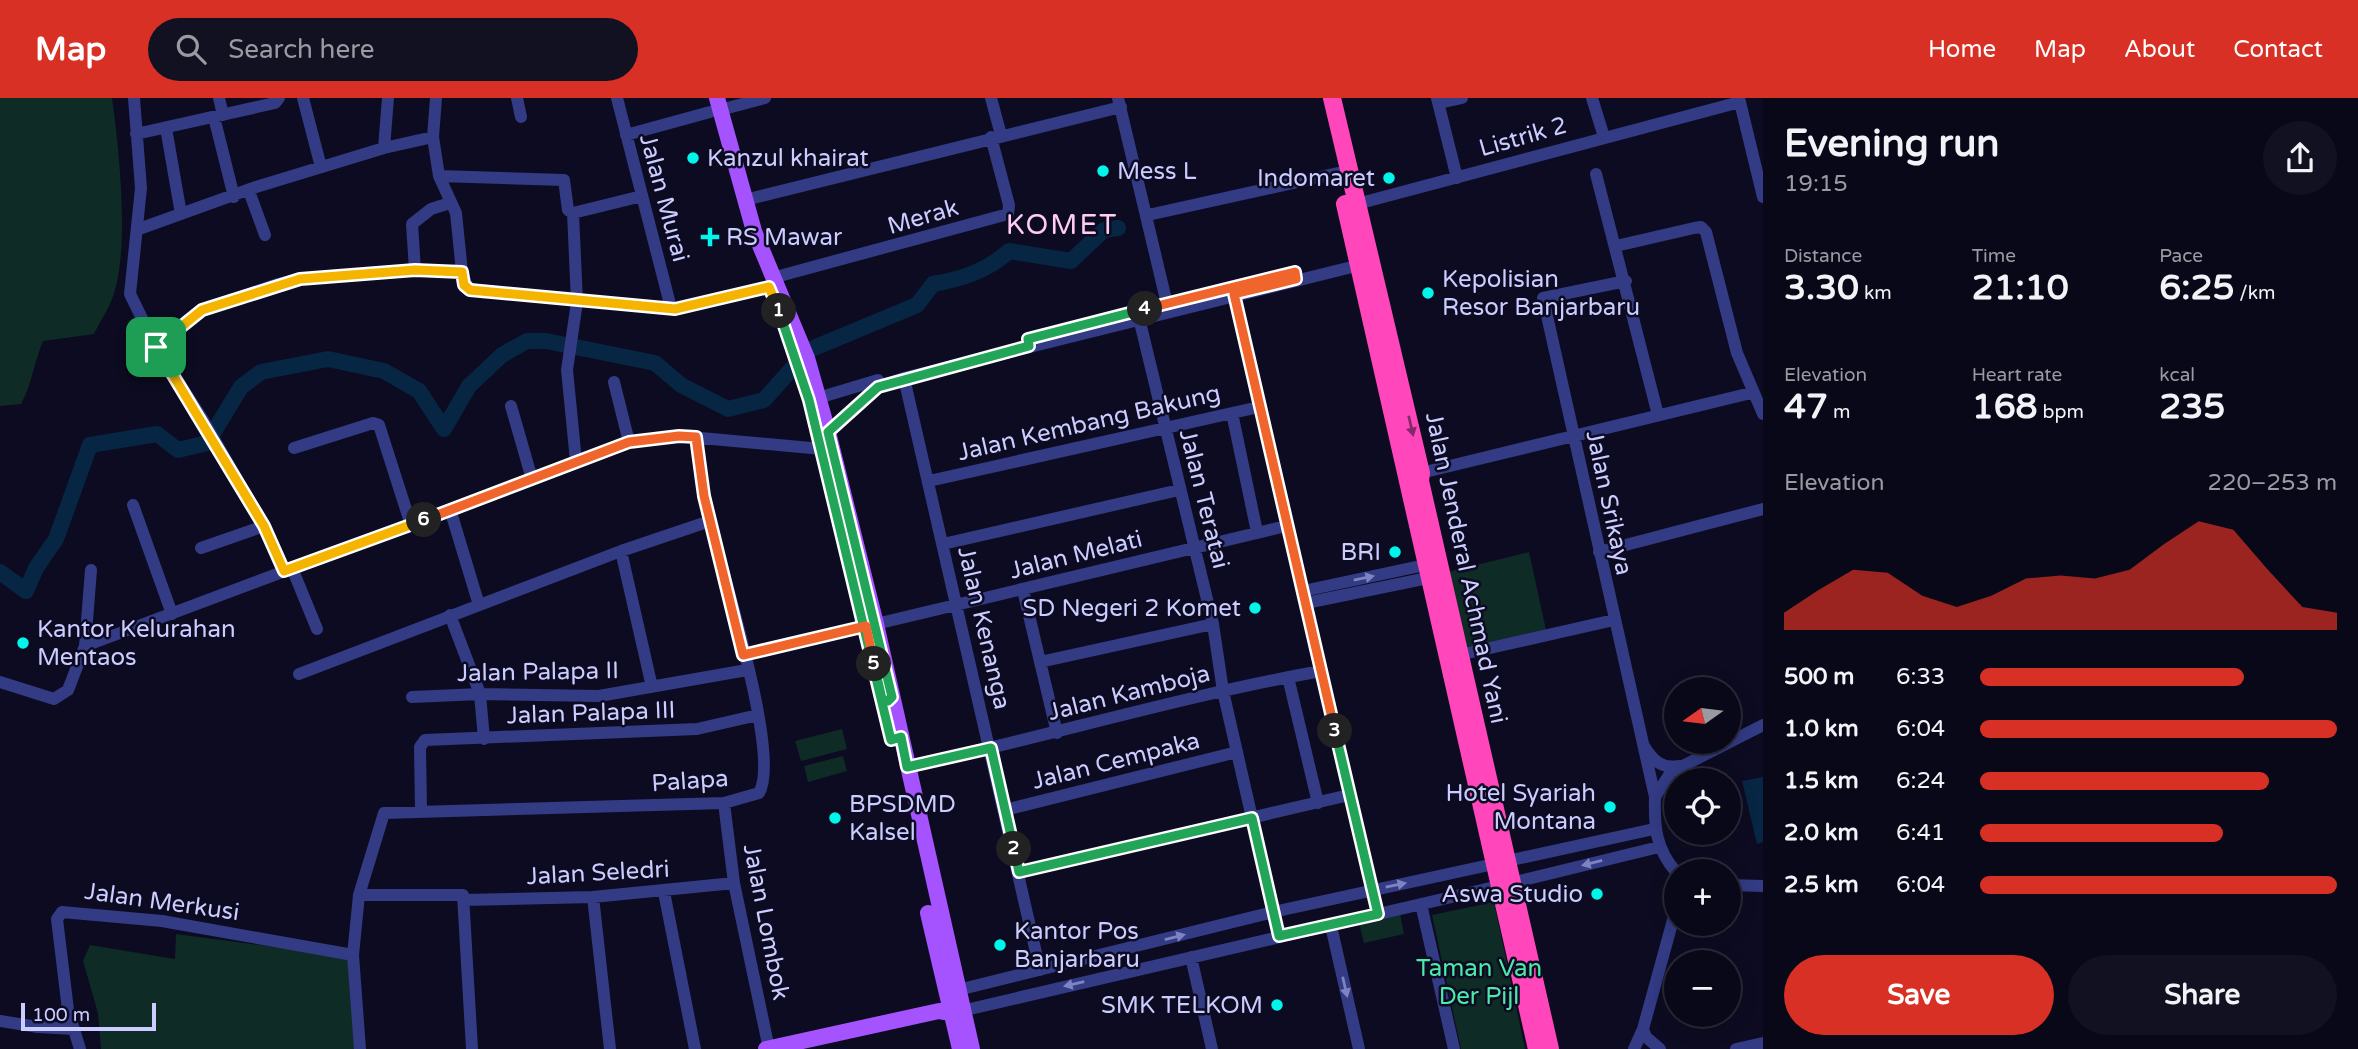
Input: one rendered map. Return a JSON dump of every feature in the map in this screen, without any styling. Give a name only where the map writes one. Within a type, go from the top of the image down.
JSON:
[{"type":"highway","name":"Jalan Jenderal Achmad Yani","points":[[1327,102],[1338,173],[1359,262],[1388,356]]},
{"type":"highway","name":"Jalan Jenderal Achmad Yani","points":[[1327,102],[1357,204],[1416,480],[1459,655],[1500,863]]},
{"type":"highway","name":"Jalan Jenderal Achmad Yani","points":[[1416,480],[1427,571],[1505,884],[1550,1049]]},
{"type":"highway","name":"Jalan Jenderal Achmad Yani","points":[[1505,884],[1536,1049]]},
{"type":"main road","points":[[714,105],[770,283],[800,367],[871,625]]},
{"type":"main road","points":[[714,105],[740,214],[807,358],[828,432],[929,889],[960,1049]]},
{"type":"main road","points":[[896,738],[907,767],[920,852]]},
{"type":"main road","points":[[768,1049],[832,1042],[951,1006]]},
{"type":"main road","points":[[951,1006],[972,1049]]},
{"type":"street","points":[[134,98],[141,188],[139,229],[130,291],[156,347],[264,526],[317,629]]},
{"type":"street","points":[[219,98],[219,116],[234,197]]},
{"type":"street","points":[[136,134],[275,103],[279,98]]},
{"type":"street","points":[[303,98],[321,167]]},
{"type":"street","points":[[384,148],[388,98]]},
{"type":"street","points":[[436,98],[433,137],[439,176],[456,213],[463,278],[470,290],[577,302],[680,309],[770,283]]},
{"type":"street","points":[[517,98],[521,117]]},
{"type":"street","name":"Jalan Murai","points":[[617,98],[671,308]]},
{"type":"street","points":[[626,135],[714,105],[765,98]]},
{"type":"street","points":[[991,98],[996,136]]},
{"type":"street","points":[[1457,177],[1438,101],[1462,98]]},
{"type":"street","points":[[1592,98],[1604,136]]},
{"type":"street","points":[[1739,100],[1763,197]]},
{"type":"street","name":"Listrik 2","points":[[1357,204],[1739,100]]},
{"type":"street","points":[[745,200],[1119,102],[1167,304]]},
{"type":"street","points":[[166,128],[181,214]]},
{"type":"street","name":"Merak","points":[[770,283],[1008,214],[1009,205],[996,136]]},
{"type":"street","points":[[139,229],[321,167],[433,137]]},
{"type":"street","points":[[1148,215],[1338,173]]},
{"type":"street","points":[[1596,174],[1626,281],[1658,415]]},
{"type":"street","points":[[439,176],[562,178],[568,210],[573,214],[577,302],[567,363],[576,461]]},
{"type":"street","points":[[249,191],[265,235]]},
{"type":"street","points":[[573,214],[642,196]]},
{"type":"street","points":[[415,270],[412,224],[431,209],[450,203]]},
{"type":"street","points":[[1616,246],[1694,228],[1701,227],[1706,232],[1733,341],[1751,393],[1763,414]]},
{"type":"street","points":[[828,432],[878,387],[904,378],[1167,304],[1359,262]]},
{"type":"street","points":[[156,347],[202,310],[300,279],[415,270],[463,278]]},
{"type":"street","points":[[818,398],[854,390],[903,371],[1139,318],[1296,276]]},
{"type":"street","name":"Jalan Srikaya","points":[[1626,281],[1543,298],[1640,740],[1655,797],[1654,829],[1658,847]]},
{"type":"street","points":[[1234,294],[1378,914]]},
{"type":"street","name":"Jalan Teratai","points":[[1139,318],[1213,624],[1223,691],[1279,936]]},
{"type":"street","name":"Jalan Kenanga","points":[[904,378],[1040,970]]},
{"type":"street","points":[[614,382],[629,442]]},
{"type":"street","points":[[1416,480],[1573,435],[1751,393]]},
{"type":"street","points":[[511,406],[532,479]]},
{"type":"street","name":"Jalan Kembang Bakung","points":[[929,481],[1259,407]]},
{"type":"street","points":[[1231,413],[1257,532]]},
{"type":"street","points":[[294,448],[373,423],[379,425],[411,525]]},
{"type":"street","points":[[85,646],[629,442],[679,436],[822,449]]},
{"type":"street","name":"Palapa","points":[[359,895],[384,813],[724,803],[759,793],[765,782],[758,715],[710,522],[696,437]]},
{"type":"street","points":[[943,544],[1179,490]]},
{"type":"street","points":[[133,505],[173,614]]},
{"type":"street","points":[[450,509],[479,605]]},
{"type":"street","points":[[1599,552],[1763,509]]},
{"type":"street","points":[[299,674],[621,551],[710,522]]},
{"type":"street","points":[[201,548],[264,526]]},
{"type":"street","name":"Jalan Melati","points":[[743,655],[1286,526]]},
{"type":"street","points":[[621,551],[652,687]]},
{"type":"street","points":[[0,682],[54,699],[68,690],[85,646],[91,570]]},
{"type":"street","points":[[1304,597],[1427,571]]},
{"type":"street","points":[[1023,590],[1057,733]]},
{"type":"street","points":[[450,615],[480,694],[484,738]]},
{"type":"street","points":[[1459,655],[1614,620]]},
{"type":"street","points":[[1040,662],[1213,624]]},
{"type":"street","name":"Jalan Palapa II","points":[[412,697],[480,694],[599,696],[747,670]]},
{"type":"street","name":"Jalan Kamboja","points":[[907,767],[1223,691],[1321,671]]},
{"type":"street","points":[[1288,677],[1318,803]]},
{"type":"street","name":"Jalan Palapa III","points":[[421,810],[420,747],[425,740],[697,729],[758,715]]},
{"type":"street","points":[[1655,797],[1671,772],[1763,725]]},
{"type":"street","points":[[1640,740],[1657,762],[1668,768],[1681,766]]},
{"type":"street","name":"Jalan Cempaka","points":[[1005,810],[1237,752]]},
{"type":"street","points":[[1019,872],[1349,795]]},
{"type":"street","name":"Jalan Lombok","points":[[724,803],[734,883],[768,1049]]},
{"type":"street","points":[[951,1006],[1040,970],[1273,912],[1654,829]]},
{"type":"street","points":[[951,1006],[1331,926],[1658,847],[1667,859]]},
{"type":"street","name":"Jalan Seledri","points":[[359,895],[463,898],[593,897],[734,883]]},
{"type":"street","points":[[1741,885],[1763,886]]},
{"type":"street","points":[[664,892],[695,1049]]},
{"type":"street","points":[[359,895],[353,955],[359,1049]]},
{"type":"street","points":[[593,897],[610,1049]]},
{"type":"street","points":[[463,898],[472,1049]]},
{"type":"street","points":[[1421,905],[1454,1049]]},
{"type":"street","name":"Jalan Merkusi","points":[[80,1049],[68,1010],[57,919],[62,912],[162,921],[353,955]]},
{"type":"street","points":[[1331,926],[1359,1049]]},
{"type":"street","points":[[1634,1049],[1643,1029],[1669,936]]},
{"type":"street","points":[[1191,957],[1212,1049]]},
{"type":"street","points":[[0,1021],[38,1027],[74,1028]]},
{"type":"street","points":[[1643,1029],[1646,1037],[1660,1049]]},
{"type":"street","points":[[1736,1049],[1763,1043]]},
{"type":"green space","points":[[0,98],[112,98],[118,143],[122,226],[118,276],[111,301],[94,334],[43,341],[21,404],[0,406]]},
{"type":"green space","points":[[1529,552],[1546,630],[1466,647],[1448,572]]},
{"type":"green space","points":[[842,729],[847,749],[801,761],[795,741]]},
{"type":"green space","points":[[843,756],[847,771],[808,782],[804,766]]},
{"type":"green space","name":"Taman Van Der Pijl","points":[[1494,902],[1525,1049],[1461,1049],[1432,915]]},
{"type":"green space","points":[[1400,914],[1404,934],[1364,943],[1359,923]]},
{"type":"green space","points":[[176,934],[352,957],[357,1049],[101,1049],[98,1013],[83,961],[90,945],[175,959]]},
{"type":"water","points":[[1763,777],[1763,842],[1757,844],[1742,781]]},
{"type":"waterway","points":[[809,350],[917,305],[933,284],[974,273],[1009,251],[1071,261],[1104,230],[1118,228]]},
{"type":"waterway","points":[[0,572],[26,591],[36,568],[56,539],[90,445],[157,434],[178,450],[207,443],[241,387],[261,372],[328,359],[384,371],[419,391],[444,429],[469,386],[502,355],[527,341],[546,341],[655,363],[681,385],[728,409],[764,400],[796,364]]},
{"type":"place","name":"Kanzul khairat","points":[[693,158]]},
{"type":"place","name":"Mess L","points":[[1103,171]]},
{"type":"place","name":"Indomaret","points":[[1389,178]]},
{"type":"place","name":"RS Mawar","points":[[710,237]]},
{"type":"place","name":"Kepolisian Resor Banjarbaru","points":[[1428,293]]},
{"type":"place","name":"BRI","points":[[1395,552]]},
{"type":"place","name":"SD Negeri 2 Komet","points":[[1255,608]]},
{"type":"place","name":"Kantor Kelurahan Mentaos","points":[[23,643]]},
{"type":"place","name":"Hotel Syariah Montana","points":[[1610,807]]},
{"type":"place","name":"BPSDMD Kalsel","points":[[835,818]]},
{"type":"place","name":"Aswa Studio","points":[[1597,894]]},
{"type":"place","name":"Kantor Pos Banjarbaru","points":[[1000,945]]},
{"type":"place","name":"SMK TELKOM","points":[[1277,1005]]},
{"type":"district","name":"KOMET","points":[[1062,225]]},
{"type":"route","points":[[156,347],[202,310],[278,284],[359,272],[462,272],[464,285],[470,290],[675,309],[769,287],[792,342],[809,400],[866,626],[891,740],[895,736],[901,737],[907,767],[991,748],[1019,872],[1252,818],[1279,936],[1378,914],[1234,294],[1296,279],[1295,272],[1028,339],[1029,346],[904,378],[878,387],[859,401],[828,432],[876,624],[892,697],[888,701],[885,701],[882,699],[866,626],[743,655],[704,496],[696,437],[679,436],[629,442],[284,571],[264,526],[203,420],[156,347]]}]
